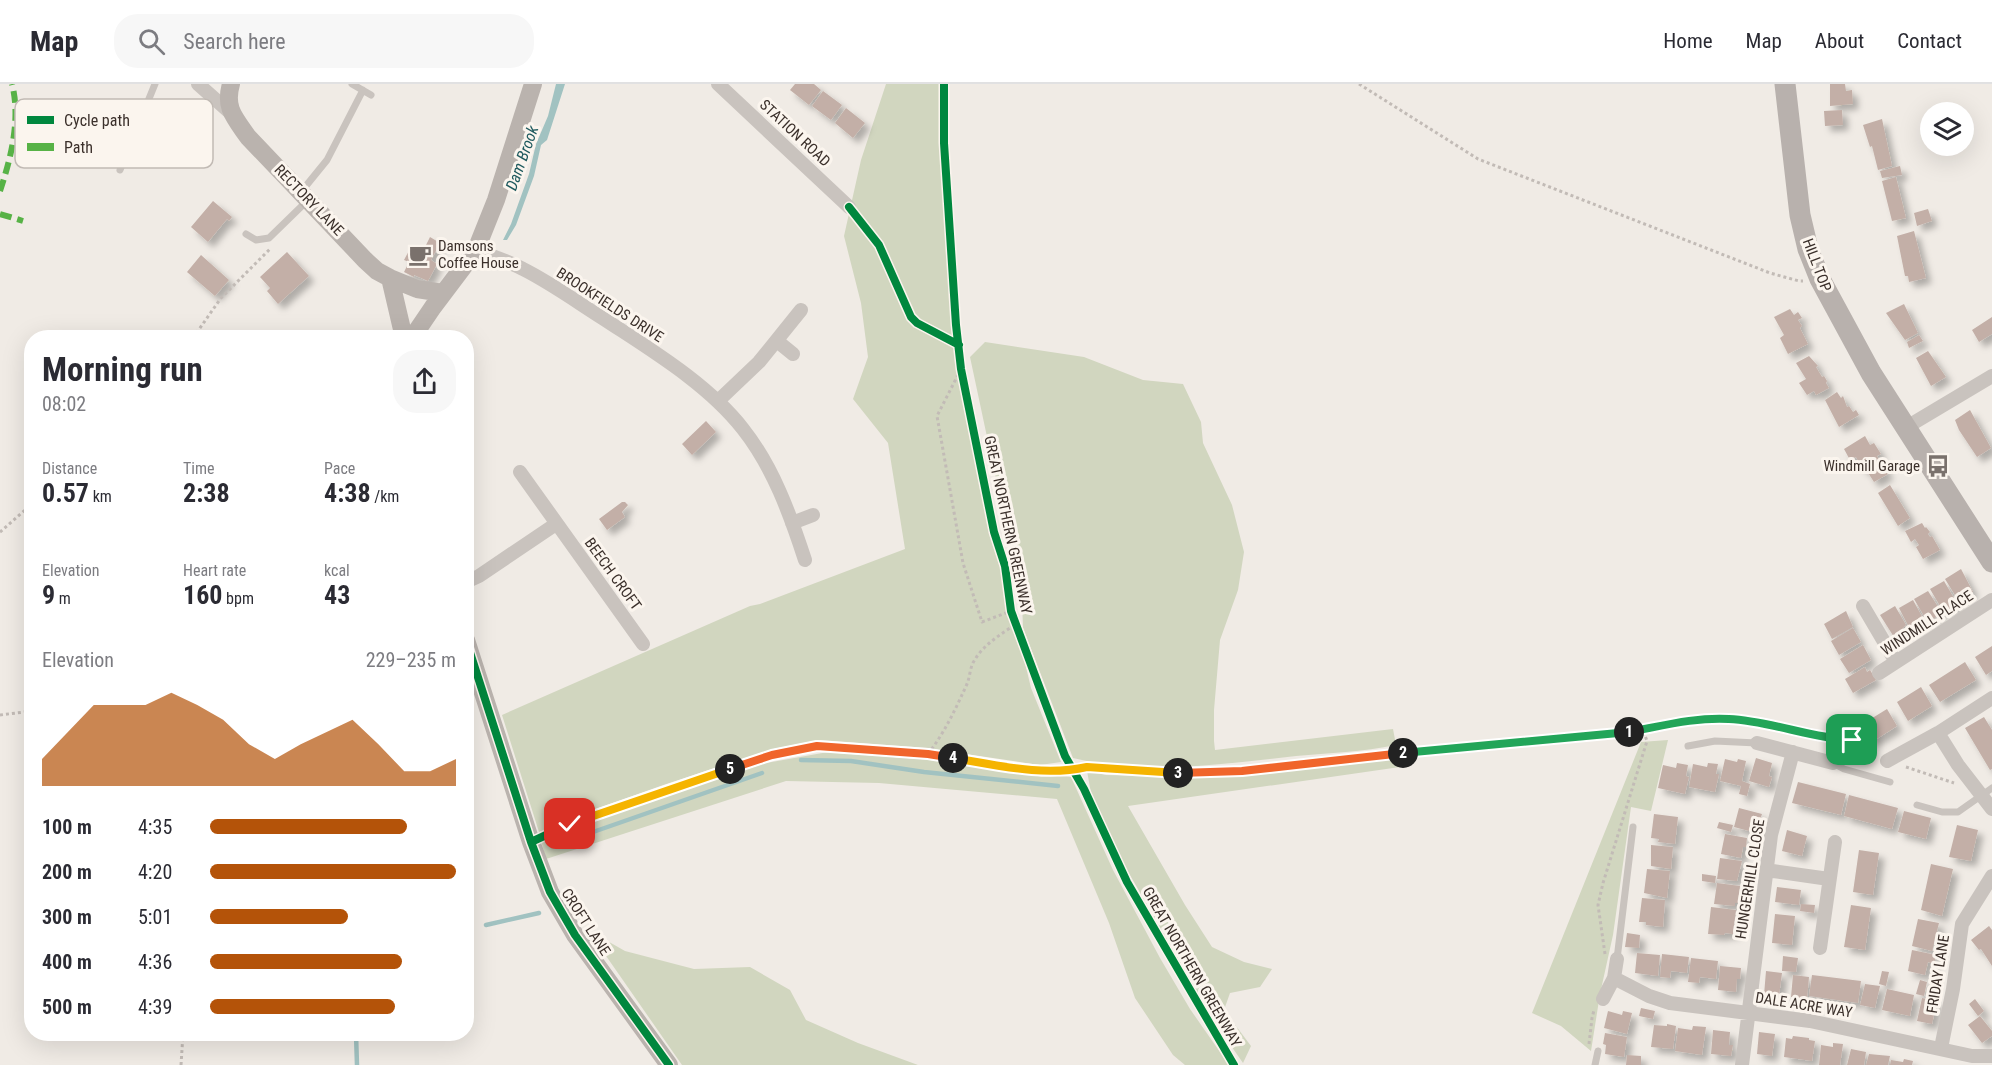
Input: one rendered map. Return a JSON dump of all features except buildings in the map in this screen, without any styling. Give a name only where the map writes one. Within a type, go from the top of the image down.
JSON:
[{"type":"main road","name":"HILL TOP","points":[[1785,84],[1800,215],[1808,249],[1820,279],[1871,373],[1992,562]]},
{"type":"street","name":"RECTORY LANE","points":[[198,84],[234,116]]},
{"type":"street","name":"RECTORY LANE","points":[[231,84],[228,96],[229,105],[248,137],[365,260],[377,271],[417,288],[438,300]]},
{"type":"street","points":[[417,330],[476,250],[496,200],[533,84]]},
{"type":"street","name":"STATION ROAD","points":[[718,84],[849,207]]},
{"type":"street","name":"BROOKFIELDS DRIVE","points":[[476,250],[521,267],[540,278],[644,346],[718,401],[759,452],[780,493],[805,560]]},
{"type":"street","points":[[390,278],[402,330]]},
{"type":"street","points":[[718,401],[759,362],[801,310]]},
{"type":"street","points":[[777,341],[793,354]]},
{"type":"street","points":[[1905,428],[1992,376]]},
{"type":"street","name":"BEECH CROFT","points":[[520,472],[643,644]]},
{"type":"street","points":[[792,523],[813,515]]},
{"type":"street","points":[[474,578],[556,524]]},
{"type":"street","name":"WINDMILL PLACE","points":[[1879,673],[1992,600]]},
{"type":"street","points":[[1863,606],[1896,662]]},
{"type":"street","name":"CROFT LANE","points":[[474,665],[531,842],[550,892],[575,935],[669,1065]]},
{"type":"street","points":[[1887,761],[1938,733],[1992,698]]},
{"type":"street","points":[[1938,733],[1958,765],[1983,790],[1992,809]]},
{"type":"street","points":[[1757,743],[1833,763]]},
{"type":"street","name":"HUNGERHILL CLOSE","points":[[1742,1065],[1771,835],[1793,752]]},
{"type":"street","points":[[1821,948],[1835,842]]},
{"type":"street","points":[[1766,870],[1830,879]]},
{"type":"street","name":"FRIDAY LANE","points":[[1941,1048],[1953,989],[1962,924],[1992,876]]},
{"type":"street","points":[[1599,1003],[1614,978],[1611,960]]},
{"type":"street","name":"DALE ACRE WAY","points":[[1614,978],[1649,996],[1670,1003],[1810,1021],[1991,1059]]},
{"type":"lane","points":[[149,99],[155,84]]},
{"type":"lane","points":[[352,84],[371,95]]},
{"type":"lane","points":[[246,234],[256,240],[269,238],[305,196],[363,90]]},
{"type":"lane","points":[[1688,746],[1715,741],[1757,743]]},
{"type":"lane","points":[[1833,763],[1844,769],[1890,782]]},
{"type":"lane","points":[[1917,805],[1942,812],[1958,812],[1968,806],[1983,790]]},
{"type":"lane","points":[[1611,960],[1633,827]]},
{"type":"lane","points":[[1595,1065],[1598,1051]]},
{"type":"path","points":[[1359,84],[1478,159],[1770,273],[1799,281],[1820,279]]},
{"type":"path","points":[[199,330],[221,298],[273,246]]},
{"type":"path","points":[[960,357],[963,380]]},
{"type":"path","points":[[961,369],[937,416],[963,563],[982,622],[1011,611]]},
{"type":"path","points":[[0,532],[24,511]]},
{"type":"path","points":[[928,754],[958,705],[970,676],[972,663],[990,643],[1016,624]]},
{"type":"path","points":[[0,715],[24,712]]},
{"type":"path","points":[[1063,771],[1071,767],[1087,767],[1168,773],[1242,771],[1443,748],[1628,732],[1702,719],[1731,719],[1831,739],[1852,740],[1860,753],[1959,784],[1966,790],[1983,790]]},
{"type":"path","points":[[1611,960],[1598,905],[1647,741],[1643,729]]},
{"type":"path","points":[[917,753],[939,755]]},
{"type":"path","points":[[1071,767],[1079,780]]},
{"type":"path","points":[[1589,1047],[1592,1018],[1599,1003]]},
{"type":"path","points":[[181,1065],[183,1041]]},
{"type":"green space","points":[[886,84],[940,84],[953,320],[965,398],[977,462],[1031,688],[1061,762],[1040,765],[928,748],[820,740],[761,755],[569,818],[539,832],[502,715],[750,606],[905,549],[888,443],[853,399],[868,357],[861,303],[844,236],[861,160]]},
{"type":"green space","points":[[985,342],[1084,357],[1143,380],[1183,384],[1201,422],[1203,443],[1232,505],[1244,552],[1238,590],[1220,640],[1214,710],[1215,750],[1393,729],[1396,745],[1359,751],[1184,767],[1128,766],[1073,758],[1023,628],[1022,601],[970,357]]},
{"type":"green space","points":[[1668,740],[1651,811],[1631,807],[1613,935],[1591,1051],[1561,1026],[1532,1013],[1641,742]]},
{"type":"green space","points":[[828,752],[960,762],[1027,774],[1071,777],[1113,870],[1160,958],[1190,1009],[1229,1065],[1185,1065],[1173,1055],[1135,998],[1109,923],[1057,799],[879,783],[786,781],[546,859],[541,841],[575,826],[760,764]]},
{"type":"green space","points":[[1399,756],[1400,767],[1128,806],[1212,947],[1244,962],[1272,969],[1260,987],[1230,993],[1224,1010],[1251,1046],[1243,1063],[1211,1017],[1118,854],[1091,793],[1087,771],[1106,775],[1205,777]]},
{"type":"green space","points":[[588,930],[625,951],[694,969],[750,967],[790,990],[806,1020],[858,1043],[918,1065],[682,1065]]},
{"type":"water","points":[[556,84],[565,84],[547,140],[541,145],[534,176],[516,225],[507,240],[503,240],[529,174],[536,144],[548,116]]},
{"type":"waterway","points":[[801,760],[851,761],[924,772],[1058,786]]},
{"type":"waterway","points":[[553,846],[762,773]]},
{"type":"waterway","points":[[486,925],[539,913]]},
{"type":"waterway","points":[[356,1041],[357,1065]]},
{"type":"marked path","points":[[0,191],[14,138],[15,97],[12,84]]},
{"type":"marked path","points":[[0,214],[23,221]]},
{"type":"cycle path","name":"GREAT NORTHERN GREENWAY","points":[[944,84],[944,143],[961,369],[994,532],[1005,566],[1011,611],[1065,756],[1084,789],[1127,882],[1234,1065]]},
{"type":"cycle path","points":[[849,207],[879,245],[911,317],[917,323],[959,345]]},
{"type":"cycle path","points":[[474,665],[531,842],[550,892],[575,935],[669,1065]]},
{"type":"cycle path","points":[[531,842],[570,824],[666,790],[772,755],[817,746],[928,754],[1042,771],[1073,770]]},
{"type":"place","name":"Damsons Coffee House","points":[[420,255]]},
{"type":"place","name":"Windmill Garage","points":[[1938,466]]},
{"type":"route","points":[[570,824],[772,755],[817,746],[928,754],[1042,771],[1087,767],[1168,773],[1242,771],[1443,748],[1628,732],[1702,719],[1731,719],[1831,739],[1852,740]]},
{"type":"water label","name":"Dam Brook","points":[[522,158]]}]
